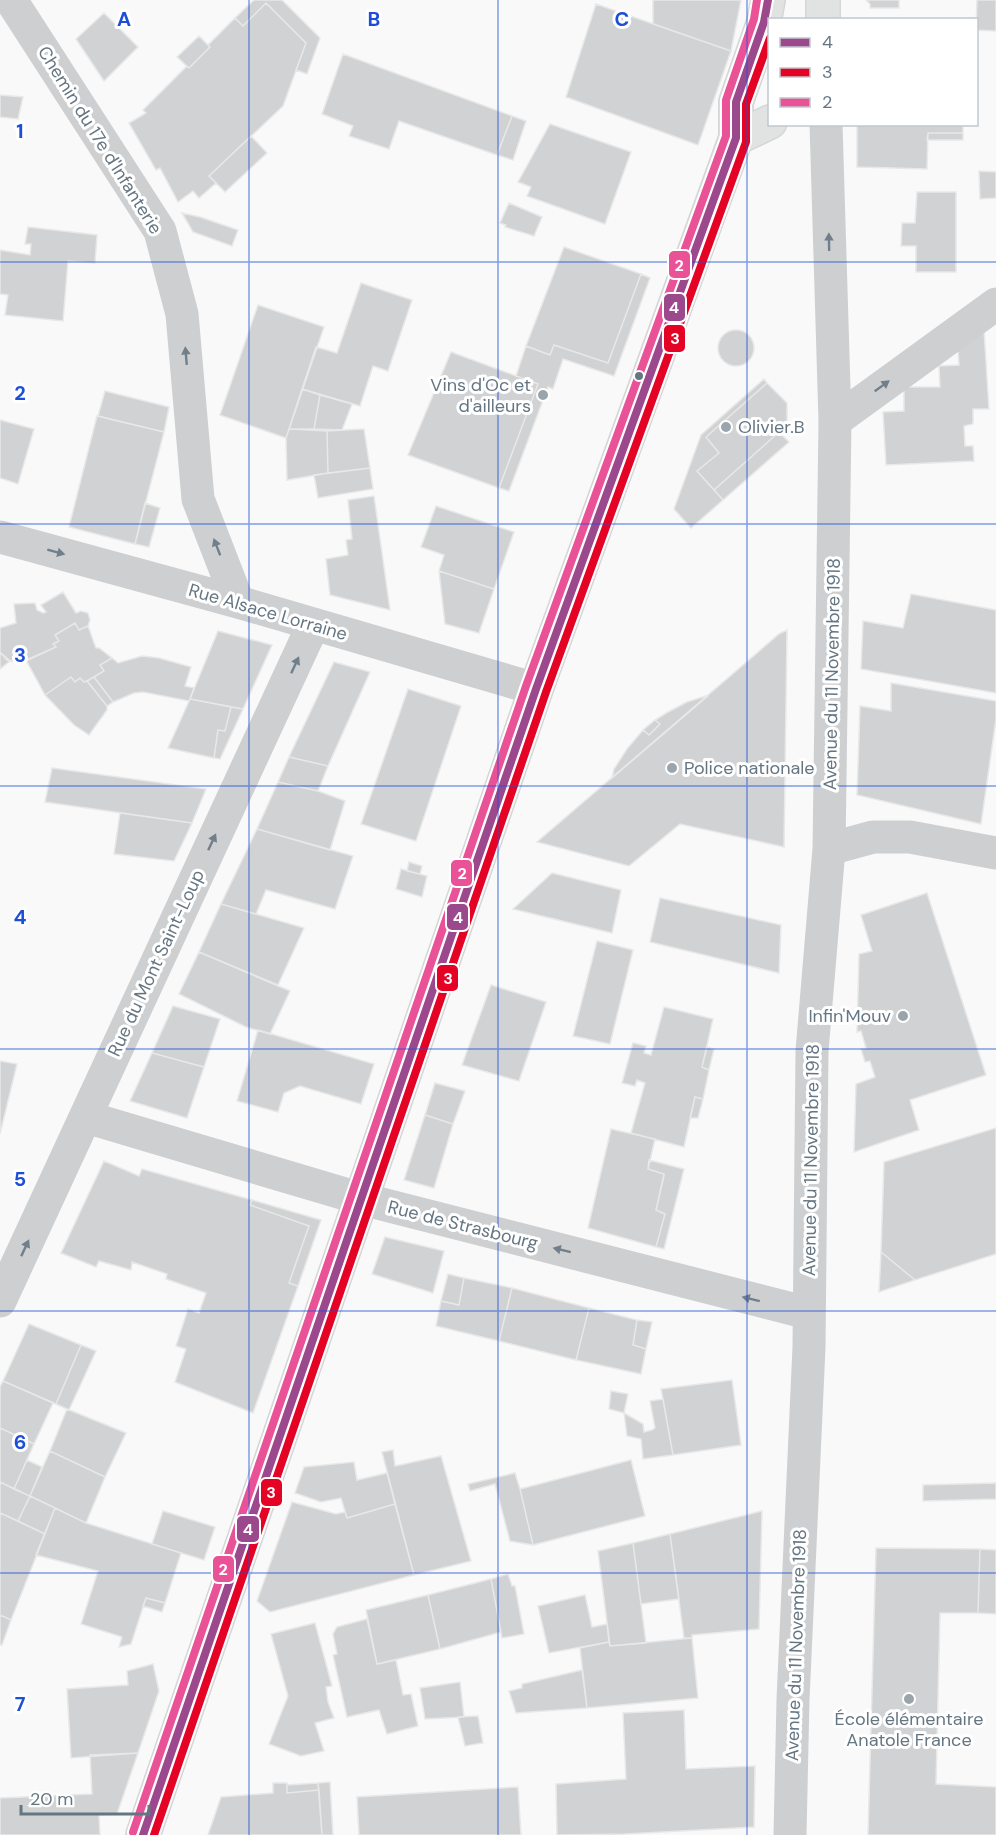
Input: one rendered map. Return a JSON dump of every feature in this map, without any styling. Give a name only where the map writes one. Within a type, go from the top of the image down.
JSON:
[{"type":"main road","points":[[143,1835],[536,689],[736,138],[736,102],[764,22],[768,0]]},
{"type":"main road","points":[[823,0],[823,18]]},
{"type":"main road","points":[[736,138],[768,123]]},
{"type":"street","name":"Chemin du 17e d'Infanterie","points":[[11,0],[160,231],[182,314],[198,499],[238,602]]},
{"type":"street","name":"Avenue du 11 Novembre 1918","points":[[790,1835],[793,1700],[809,1347],[812,1051],[829,849],[835,421],[826,126]]},
{"type":"street","points":[[835,421],[996,304]]},
{"type":"street","name":"Rue Alsace Lorraine","points":[[0,537],[238,602],[536,689]]},
{"type":"street","name":"Rue du Mont Saint-Loup","points":[[0,1301],[313,625]]},
{"type":"street","points":[[829,849],[873,837],[910,837],[996,853]]},
{"type":"street","name":"Rue de Strasbourg","points":[[86,1117],[362,1199],[808,1314]]},
{"type":"building","points":[[254,0],[282,0],[320,38],[307,74],[296,70],[306,43],[266,3],[243,26],[235,18]]},
{"type":"building","points":[[653,0],[741,0],[731,51],[653,24]]},
{"type":"building","points":[[866,0],[899,0],[899,8],[870,8]]},
{"type":"building","points":[[977,0],[996,0],[996,31],[978,30]]},
{"type":"building","points":[[266,3],[306,43],[283,106],[209,176],[216,183],[199,198],[193,191],[178,202],[160,168],[156,170],[129,123],[146,113],[143,110],[187,66],[189,68],[210,47],[208,45],[235,18],[243,26]]},
{"type":"building","points":[[596,4],[731,51],[698,145],[566,97]]},
{"type":"building","points":[[104,13],[138,47],[104,81],[76,39]]},
{"type":"building","points":[[199,36],[210,47],[189,68],[177,57]]},
{"type":"building","points":[[343,54],[512,116],[497,155],[399,121],[389,149],[349,136],[353,126],[322,114]]},
{"type":"building","points":[[0,95],[23,97],[18,119],[0,117]]},
{"type":"building","points":[[512,116],[526,121],[513,160],[497,155]]},
{"type":"building","points":[[550,124],[631,152],[605,224],[527,196],[531,187],[518,182]]},
{"type":"building","points":[[857,126],[963,126],[963,133],[928,133],[927,169],[857,167]]},
{"type":"building","points":[[928,133],[963,133],[963,140],[927,140]]},
{"type":"building","points":[[251,136],[267,153],[225,192],[209,176]]},
{"type":"building","points":[[979,171],[996,172],[996,198],[980,199]]},
{"type":"building","points":[[917,192],[956,192],[956,272],[916,272],[916,246],[901,246],[902,223],[915,223]]},
{"type":"building","points":[[509,203],[542,217],[534,236],[505,227],[506,225],[500,223]]},
{"type":"building","points":[[182,213],[238,230],[232,246],[193,232]]},
{"type":"building","points":[[28,227],[97,235],[95,263],[68,261],[63,321],[5,315],[8,295],[0,294],[0,250],[30,255],[31,244],[25,244]]},
{"type":"building","points":[[564,247],[641,274],[608,363],[554,345],[550,355],[526,346]]},
{"type":"building","points":[[641,274],[650,278],[614,376],[563,359],[553,389],[548,387],[509,491],[499,488],[538,384],[516,376],[526,346],[550,355],[554,345],[608,363]]},
{"type":"building","points":[[361,283],[412,300],[388,371],[373,366],[360,406],[302,389],[316,347],[337,353]]},
{"type":"building","points":[[258,305],[324,327],[286,438],[220,415]]},
{"type":"building","points":[[736,330],[748,336],[754,348],[748,360],[736,366],[724,360],[718,348],[724,336]]},
{"type":"building","points":[[984,330],[989,409],[973,409],[973,424],[964,426],[965,446],[973,446],[974,461],[886,465],[883,412],[904,411],[904,390],[907,387],[940,387],[939,366],[959,365],[958,350]]},
{"type":"building","points":[[451,352],[538,384],[499,488],[408,455]]},
{"type":"building","points":[[764,379],[767,383],[706,437],[719,453],[697,471],[723,500],[691,528],[674,509],[701,435]]},
{"type":"building","points":[[767,383],[787,403],[787,421],[777,430],[779,432],[714,490],[697,471],[719,453],[706,437]]},
{"type":"building","points":[[302,389],[320,395],[314,429],[289,429]]},
{"type":"building","points":[[105,391],[169,407],[164,432],[98,416]]},
{"type":"building","points":[[320,395],[352,404],[342,430],[314,429]]},
{"type":"building","points":[[97,416],[164,432],[135,544],[69,527]]},
{"type":"building","points":[[0,420],[34,429],[18,484],[0,478]]},
{"type":"building","points":[[289,429],[327,431],[328,473],[287,480],[286,438]]},
{"type":"building","points":[[364,429],[370,468],[328,473],[327,431]]},
{"type":"building","points":[[779,432],[789,442],[723,500],[714,490]]},
{"type":"building","points":[[370,468],[373,489],[318,498],[314,475]]},
{"type":"building","points":[[374,496],[390,610],[330,595],[326,559],[348,555],[346,540],[352,539],[348,500]]},
{"type":"building","points":[[145,503],[160,508],[149,547],[135,544]]},
{"type":"building","points":[[436,506],[514,532],[494,589],[439,571],[444,555],[421,547]]},
{"type":"building","points":[[439,571],[494,589],[479,633],[445,624]]},
{"type":"building","points":[[63,592],[76,613],[81,611],[88,613],[90,620],[88,626],[79,630],[75,623],[55,635],[59,641],[53,644],[56,647],[21,663],[7,660],[0,652],[0,628],[16,623],[14,604],[35,603],[37,610],[43,613],[46,612],[41,605]]},
{"type":"building","points":[[911,594],[996,610],[996,693],[861,669],[863,621],[903,628]]},
{"type":"building","points":[[75,623],[79,630],[88,626],[96,648],[112,658],[100,665],[104,671],[87,681],[84,682],[80,678],[75,682],[71,677],[45,695],[26,660],[56,647],[53,644],[59,641],[55,635]]},
{"type":"building","points":[[787,630],[784,847],[680,824],[629,866],[537,842],[779,634]]},
{"type":"building","points":[[218,631],[272,645],[243,709],[190,699]]},
{"type":"building","points":[[0,652],[10,661],[0,669]]},
{"type":"building","points":[[142,656],[191,667],[185,686],[194,688],[189,701],[143,692],[134,693],[113,702],[94,677],[104,671],[100,665],[112,658],[118,663]]},
{"type":"building","points":[[334,662],[370,672],[328,766],[289,757]]},
{"type":"building","points":[[71,677],[75,682],[80,678],[84,682],[87,681],[107,706],[107,710],[89,735],[74,725],[45,695]]},
{"type":"building","points":[[94,677],[113,702],[107,706],[87,681]]},
{"type":"building","points":[[891,683],[996,701],[996,719],[981,824],[857,795],[860,706],[891,711]]},
{"type":"building","points":[[408,689],[461,706],[416,841],[361,824]]},
{"type":"building","points":[[709,695],[612,778],[614,769],[643,730],[649,735],[660,724],[655,720],[687,702]]},
{"type":"building","points":[[190,699],[231,707],[225,731],[218,730],[214,758],[168,748]]},
{"type":"building","points":[[231,707],[243,709],[220,759],[214,758],[218,730],[225,731]]},
{"type":"building","points":[[655,720],[660,724],[649,735],[643,730]]},
{"type":"building","points":[[289,757],[328,766],[318,791],[278,782]]},
{"type":"building","points":[[52,768],[206,789],[192,823],[45,802]]},
{"type":"building","points":[[278,782],[318,791],[345,801],[330,850],[257,829]]},
{"type":"building","points":[[120,813],[192,823],[174,861],[114,854]]},
{"type":"building","points":[[257,829],[353,856],[335,909],[266,890],[256,914],[221,904]]},
{"type":"building","points":[[409,862],[422,866],[420,874],[407,871]]},
{"type":"building","points":[[401,869],[427,876],[422,897],[396,889]]},
{"type":"building","points":[[552,873],[621,890],[612,933],[513,909]]},
{"type":"building","points":[[927,893],[986,1075],[910,1100],[919,1130],[854,1152],[856,1084],[875,1077],[870,1061],[865,1062],[861,1049],[866,1048],[861,1031],[857,1032],[859,954],[872,951],[861,915]]},
{"type":"building","points":[[660,898],[781,925],[779,973],[650,942]]},
{"type":"building","points":[[221,904],[304,928],[278,985],[199,952]]},
{"type":"building","points":[[597,941],[633,950],[610,1044],[573,1036]]},
{"type":"building","points":[[199,952],[290,991],[270,1034],[246,1027],[179,994]]},
{"type":"building","points":[[491,985],[546,1002],[519,1081],[462,1065]]},
{"type":"building","points":[[173,1006],[220,1019],[204,1067],[152,1053]]},
{"type":"building","points":[[664,1007],[713,1019],[702,1067],[709,1070],[703,1099],[695,1097],[684,1147],[631,1133],[645,1083],[637,1080],[635,1086],[622,1083],[633,1043],[646,1046],[644,1053],[651,1055]]},
{"type":"building","points":[[258,1030],[374,1064],[361,1104],[300,1086],[284,1093],[278,1112],[237,1101]]},
{"type":"building","points":[[707,1047],[714,1049],[709,1070],[702,1067]]},
{"type":"building","points":[[152,1053],[204,1067],[187,1118],[130,1101]]},
{"type":"building","points":[[0,1061],[17,1064],[0,1134]]},
{"type":"building","points":[[435,1083],[465,1091],[453,1124],[425,1115]]},
{"type":"building","points":[[695,1097],[703,1099],[698,1118],[690,1118]]},
{"type":"building","points":[[425,1115],[453,1124],[434,1188],[404,1180]]},
{"type":"building","points":[[996,1128],[996,1254],[915,1280],[881,1252],[884,1162]]},
{"type":"building","points":[[611,1129],[655,1139],[648,1169],[664,1174],[656,1210],[665,1214],[656,1247],[588,1228]]},
{"type":"building","points":[[649,1160],[684,1169],[664,1249],[656,1247],[665,1214],[656,1210],[664,1174],[648,1169]]},
{"type":"building","points":[[104,1161],[139,1176],[142,1169],[252,1200],[250,1205],[309,1226],[289,1283],[298,1286],[253,1413],[175,1382],[186,1349],[176,1346],[188,1309],[199,1313],[206,1293],[166,1279],[167,1274],[132,1262],[131,1270],[99,1261],[96,1267],[61,1253]]},
{"type":"building","points":[[252,1200],[321,1220],[298,1286],[289,1283],[309,1226],[250,1205]]},
{"type":"building","points":[[385,1237],[444,1251],[433,1293],[372,1274]]},
{"type":"building","points":[[881,1252],[915,1280],[879,1292]]},
{"type":"building","points":[[448,1274],[464,1278],[459,1305],[441,1301]]},
{"type":"building","points":[[464,1278],[512,1288],[499,1341],[436,1326],[441,1301],[459,1305]]},
{"type":"building","points":[[512,1288],[589,1308],[576,1360],[499,1341]]},
{"type":"building","points":[[589,1308],[637,1320],[633,1345],[646,1349],[641,1374],[576,1360]]},
{"type":"building","points":[[637,1320],[652,1322],[646,1349],[633,1345]]},
{"type":"building","points":[[29,1324],[81,1345],[56,1404],[3,1381]]},
{"type":"building","points":[[81,1345],[96,1351],[69,1410],[56,1404]]},
{"type":"building","points":[[732,1380],[741,1445],[673,1455],[661,1389]]},
{"type":"building","points":[[3,1381],[53,1403],[34,1444],[0,1428],[0,1387]]},
{"type":"building","points":[[611,1391],[628,1394],[624,1413],[609,1409]]},
{"type":"building","points":[[663,1399],[673,1455],[643,1459],[641,1439],[627,1436],[624,1413],[643,1424],[644,1432],[652,1430],[655,1428],[650,1401]]},
{"type":"building","points":[[67,1409],[126,1433],[105,1477],[50,1451]]},
{"type":"building","points":[[0,1428],[34,1444],[14,1489],[0,1482]]},
{"type":"building","points":[[393,1450],[395,1466],[441,1456],[471,1561],[414,1575],[382,1452]]},
{"type":"building","points":[[50,1451],[105,1477],[86,1523],[30,1496]]},
{"type":"building","points":[[27,1460],[42,1467],[30,1496],[14,1489]]},
{"type":"building","points":[[631,1460],[645,1516],[533,1545],[520,1489]]},
{"type":"building","points":[[354,1462],[357,1480],[387,1473],[395,1504],[347,1518],[341,1498],[321,1502],[295,1493],[304,1467]]},
{"type":"building","points":[[515,1473],[533,1545],[510,1541],[495,1484],[470,1491],[468,1484]]},
{"type":"building","points":[[0,1482],[30,1496],[18,1521],[0,1513]]},
{"type":"building","points":[[996,1483],[996,1499],[923,1501],[923,1485]]},
{"type":"building","points":[[30,1496],[55,1508],[45,1534],[18,1521]]},
{"type":"building","points":[[292,1502],[336,1514],[345,1512],[347,1518],[395,1504],[414,1575],[270,1612],[257,1601]]},
{"type":"building","points":[[55,1508],[86,1523],[181,1553],[165,1603],[146,1598],[131,1644],[119,1647],[122,1637],[81,1624],[98,1571],[36,1555]]},
{"type":"building","points":[[163,1511],[215,1527],[204,1560],[152,1544]]},
{"type":"building","points":[[762,1511],[759,1629],[692,1635],[692,1638],[684,1638],[670,1534]]},
{"type":"building","points":[[0,1513],[45,1534],[11,1620],[0,1615]]},
{"type":"building","points":[[670,1534],[679,1599],[641,1604],[633,1543]]},
{"type":"building","points":[[633,1543],[646,1643],[610,1646],[598,1551]]},
{"type":"building","points":[[876,1548],[980,1549],[978,1613],[940,1613],[936,1784],[996,1787],[996,1835],[868,1835]]},
{"type":"building","points":[[980,1549],[996,1550],[996,1614],[978,1613]]},
{"type":"building","points":[[508,1574],[512,1586],[515,1586],[524,1634],[502,1638],[491,1579]]},
{"type":"building","points":[[491,1579],[501,1632],[440,1649],[428,1595]]},
{"type":"building","points":[[428,1595],[440,1649],[377,1664],[366,1610]]},
{"type":"building","points":[[585,1595],[592,1627],[607,1624],[609,1642],[549,1653],[538,1606]]},
{"type":"building","points":[[146,1598],[165,1603],[162,1612],[143,1606]]},
{"type":"building","points":[[0,1615],[11,1620],[2,1645],[0,1645]]},
{"type":"building","points":[[367,1619],[377,1664],[396,1660],[403,1695],[411,1694],[418,1726],[387,1734],[379,1710],[347,1717],[333,1655],[337,1654],[333,1634],[337,1627]]},
{"type":"building","points":[[315,1623],[332,1686],[326,1687],[328,1702],[334,1718],[315,1723],[324,1751],[301,1756],[269,1744],[288,1696],[271,1634]]},
{"type":"building","points":[[692,1638],[698,1698],[587,1708],[580,1648],[609,1642],[610,1646]]},
{"type":"building","points":[[153,1664],[159,1691],[138,1753],[71,1758],[67,1689],[128,1685],[127,1671]]},
{"type":"building","points":[[582,1670],[587,1708],[516,1713],[509,1691],[522,1688],[522,1684]]},
{"type":"building","points":[[460,1682],[464,1717],[425,1719],[420,1688]]},
{"type":"building","points":[[684,1710],[686,1769],[755,1766],[754,1827],[557,1835],[556,1784],[626,1779],[623,1713]]},
{"type":"building","points":[[478,1716],[483,1743],[465,1746],[458,1717]]},
{"type":"building","points":[[138,1753],[117,1814],[99,1815],[100,1835],[0,1835],[0,1798],[92,1794],[90,1755]]},
{"type":"building","points":[[330,1782],[333,1835],[322,1835],[318,1783]]},
{"type":"building","points":[[273,1783],[287,1783],[287,1793],[319,1790],[322,1835],[208,1835],[221,1797],[273,1793]]},
{"type":"building","points":[[318,1783],[319,1790],[287,1793],[287,1785]]},
{"type":"building","points":[[518,1787],[521,1835],[359,1835],[357,1797]]},
{"type":"transit line","name":"2","points":[[133,1832],[526,686],[726,136],[726,100],[754,19],[757,0]]},
{"type":"transit line","name":"4","points":[[143,1835],[536,689],[736,138],[736,102],[764,22],[768,0]]},
{"type":"transit line","name":"3","points":[[154,1835],[546,692],[746,142],[746,104],[768,44]]},
{"type":"place","name":"Vins d'Oc et d'ailleurs","points":[[543,395]]},
{"type":"place","name":"Olivier.B","points":[[726,427]]},
{"type":"place","name":"Police nationale","points":[[672,768]]},
{"type":"place","name":"Infin'Mouv","points":[[903,1016]]},
{"type":"place","name":"École élémentaire Anatole France","points":[[909,1699]]}]
